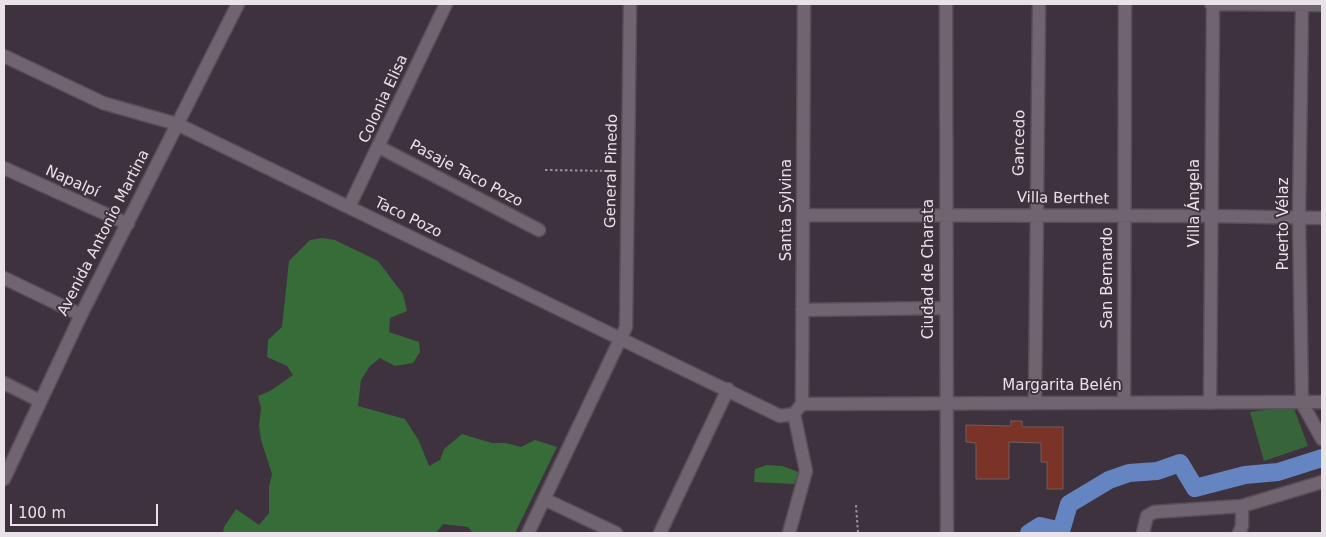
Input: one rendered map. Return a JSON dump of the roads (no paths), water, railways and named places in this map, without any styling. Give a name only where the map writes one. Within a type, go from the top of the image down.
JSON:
[{"type":"street","name":"Avenida Antonio Martina","points":[[4,479],[81,315],[238,4]]},
{"type":"street","name":"Colonia Elisa","points":[[349,207],[446,4]]},
{"type":"street","name":"General Pinedo","points":[[528,533],[626,327],[630,4]]},
{"type":"street","name":"Santa Sylvina","points":[[789,533],[806,471],[798,409],[802,310],[804,4]]},
{"type":"street","name":"Ciudad de Charata","points":[[946,4],[945,308],[948,403],[946,533]]},
{"type":"street","name":"Gancedo","points":[[1036,403],[1038,4]]},
{"type":"street","name":"San Bernardo","points":[[1124,402],[1125,4]]},
{"type":"street","points":[[1212,4],[1322,5]]},
{"type":"street","name":"Villa Ángela","points":[[1210,403],[1212,4]]},
{"type":"street","name":"Puerto Vélaz","points":[[1302,4],[1299,218],[1302,403],[1322,439]]},
{"type":"street","name":"Taco Pozo","points":[[4,56],[103,103],[177,124],[728,389],[780,416],[798,409]]},
{"type":"street","name":"Pasaje Taco Pozo","points":[[379,147],[539,230]]},
{"type":"street","name":"Napalpí","points":[[4,168],[128,224]]},
{"type":"street","name":"Villa Berthet","points":[[803,215],[1322,218]]},
{"type":"street","points":[[4,278],[81,315]]},
{"type":"street","points":[[802,310],[945,308]]},
{"type":"street","points":[[4,383],[40,401]]},
{"type":"street","points":[[660,533],[728,389]]},
{"type":"street","name":"Margarita Belén","points":[[798,409],[948,403],[1322,402]]},
{"type":"street","points":[[1143,528],[1147,516],[1154,512],[1242,506],[1322,482]]},
{"type":"street","points":[[544,500],[616,533]]},
{"type":"street","points":[[1239,533],[1242,526],[1242,506]]},
{"type":"waterway","points":[[1029,533],[1040,526],[1061,531],[1069,504],[1109,480],[1129,473],[1157,471],[1180,463],[1195,488],[1245,475],[1278,472],[1322,458]]}]
